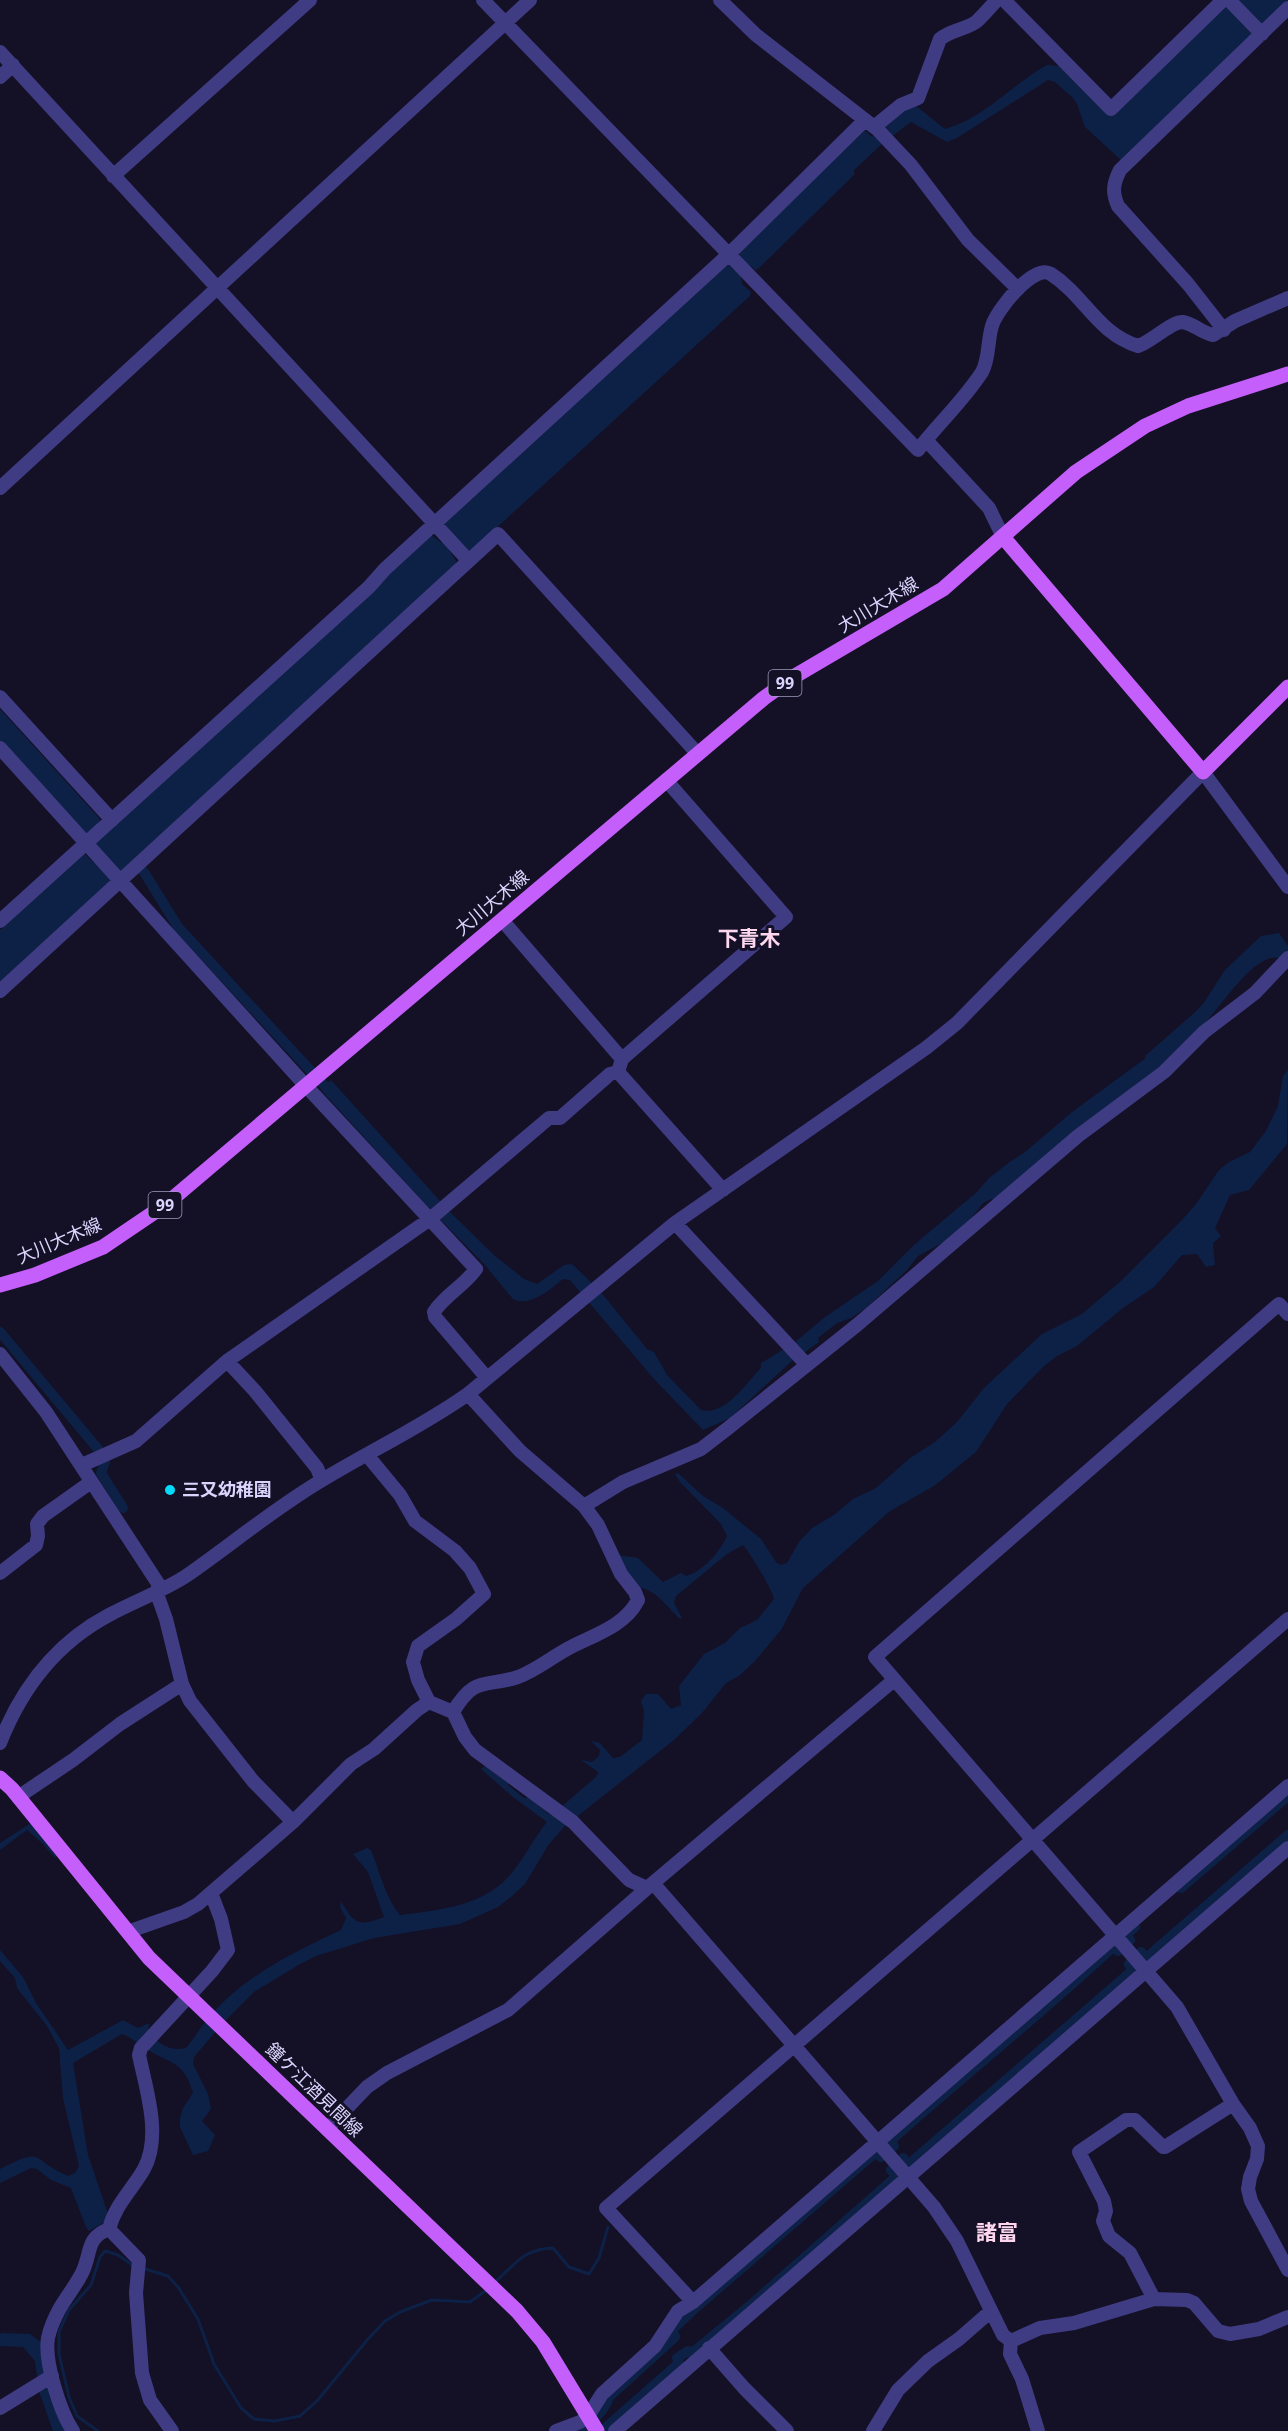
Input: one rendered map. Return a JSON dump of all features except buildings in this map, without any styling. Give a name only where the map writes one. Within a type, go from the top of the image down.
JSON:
[{"type":"main road","name":"大川大木線","points":[[0,1285],[35,1275],[103,1247],[165,1205],[697,753],[795,676],[943,589],[1076,472],[1145,426],[1188,406],[1288,374]]},
{"type":"main road","points":[[1003,537],[1203,772],[1288,687]]},
{"type":"main road","name":"鐘ケ江酒見間線","points":[[0,1778],[130,1931],[149,1958],[517,2311],[543,2342],[592,2422]]},
{"type":"street","points":[[113,176],[310,0]]},
{"type":"street","points":[[483,0],[918,450],[982,371],[993,323],[1018,289],[1033,274],[1041,271],[1049,273],[1083,302],[1107,330],[1138,346],[1148,343],[1178,322],[1185,322],[1213,335],[1235,321],[1288,298]]},
{"type":"street","points":[[0,488],[530,0]]},
{"type":"street","points":[[720,0],[756,35],[869,123],[911,165],[968,240],[1018,289]]},
{"type":"street","points":[[0,921],[88,845],[109,822],[369,587],[385,569],[436,526],[730,257],[869,123],[918,98],[940,39],[948,32],[976,21],[997,0]]},
{"type":"street","points":[[1004,0],[1111,109],[1228,0],[1260,32]]},
{"type":"street","points":[[1224,330],[1188,284],[1118,206],[1113,195],[1113,184],[1120,170],[1260,32],[1288,8]]},
{"type":"street","points":[[0,52],[468,561]]},
{"type":"street","points":[[0,77],[13,65]]},
{"type":"street","points":[[926,440],[988,508],[1003,537]]},
{"type":"street","points":[[0,991],[119,879],[498,534],[697,753]]},
{"type":"street","points":[[0,697],[109,822]]},
{"type":"street","points":[[0,748],[306,1086],[476,1269],[466,1283],[440,1303],[434,1312],[435,1317],[487,1378]]},
{"type":"street","points":[[0,1743],[24,1692],[50,1661],[74,1639],[106,1617],[183,1578],[322,1480],[436,1417],[468,1394],[675,1223],[926,1048],[957,1023],[1203,772],[1288,887]]},
{"type":"street","points":[[82,1466],[136,1441],[227,1361],[430,1219],[549,1118],[560,1118],[786,917],[666,780]]},
{"type":"street","points":[[502,920],[723,1190]]},
{"type":"street","points":[[584,1506],[623,1482],[701,1449],[805,1362],[931,1262],[1078,1136],[1164,1072],[1204,1032],[1255,993],[1286,961]]},
{"type":"street","points":[[675,1223],[805,1362]]},
{"type":"street","points":[[1288,1314],[1280,1304],[875,1657],[1177,2007],[1233,2104],[1250,2128],[1258,2146],[1257,2159],[1248,2189],[1251,2201],[1288,2270]]},
{"type":"street","points":[[0,1354],[45,1412],[82,1466],[158,1590],[182,1684],[198,1712],[271,1802],[293,1822]]},
{"type":"street","points":[[227,1361],[255,1391],[317,1468],[322,1480]]},
{"type":"street","points":[[453,1712],[460,1699],[474,1686],[510,1679],[528,1672],[615,1624],[633,1609],[638,1600],[621,1574],[598,1525],[584,1506],[520,1451],[468,1394]]},
{"type":"street","points":[[367,1455],[400,1495],[415,1521],[455,1551],[470,1568],[484,1594],[456,1619],[418,1646],[413,1662],[417,1680],[429,1702],[453,1712],[465,1737],[475,1750],[573,1822],[629,1880],[650,1886],[795,2046],[934,2207],[957,2241],[1003,2335],[1011,2341]]},
{"type":"street","points":[[0,1573],[36,1545],[39,1536],[38,1524],[43,1516],[91,1482]]},
{"type":"street","points":[[693,2302],[606,2208],[1288,1619]]},
{"type":"street","points":[[327,2129],[367,2087],[387,2073],[508,2010],[650,1886],[894,1680]]},
{"type":"street","points":[[18,1797],[73,1760],[120,1724],[182,1684]]},
{"type":"street","points":[[130,1931],[184,1912],[211,1893],[293,1822],[351,1764],[374,1749],[429,1702]]},
{"type":"street","points":[[555,2431],[580,2422],[592,2422],[602,2394],[655,2346],[678,2311],[693,2302],[1120,1940],[1288,1786]]},
{"type":"street","points":[[615,2431],[1142,1966],[1288,1848]]},
{"type":"street","points":[[110,2229],[112,2216],[150,2157],[152,2134],[140,2055],[141,2048],[228,1950],[221,1919],[211,1893]]},
{"type":"street","points":[[1154,2299],[1130,2253],[1108,2236],[1103,2221],[1106,2211],[1104,2201],[1079,2152],[1126,2120],[1135,2120],[1163,2148],[1233,2104]]},
{"type":"street","points":[[73,2431],[66,2421],[52,2376],[48,2340],[59,2309],[83,2272],[93,2239],[100,2232],[110,2229]]},
{"type":"street","points":[[110,2229],[139,2260],[136,2293],[142,2373],[150,2400],[172,2431]]},
{"type":"street","points":[[1011,2341],[1040,2328],[1074,2323],[1154,2299],[1187,2300],[1203,2311],[1218,2331],[1230,2334],[1259,2329],[1288,2317]]},
{"type":"street","points":[[873,2431],[898,2390],[928,2361],[959,2339],[991,2311]]},
{"type":"street","points":[[1011,2341],[1010,2354],[1022,2379],[1038,2431]]},
{"type":"street","points":[[709,2348],[744,2388],[787,2431]]},
{"type":"street","points":[[0,2408],[52,2376]]},
{"type":"water","points":[[1233,0],[1288,0],[1123,162],[1085,127],[1073,98],[1055,82],[1048,80],[957,138],[947,142],[911,122],[883,143],[854,170],[854,175],[758,269],[755,270],[751,266],[741,276],[742,284],[751,292],[750,296],[470,552],[459,543],[450,551],[457,563],[121,871],[118,870],[110,881],[0,982],[0,930],[84,853],[94,863],[103,856],[95,843],[431,535],[442,543],[451,535],[444,524],[725,266],[729,265],[735,271],[744,262],[738,253],[863,129],[872,137],[904,107],[916,106],[945,129],[960,124],[986,109],[1047,65],[1060,66],[1111,115]]},
{"type":"water","points":[[0,709],[99,818],[100,824],[86,834],[0,742]]},
{"type":"water","points":[[1279,933],[1288,946],[1288,963],[1273,958],[1253,969],[1234,987],[1203,1025],[1129,1094],[997,1200],[991,1199],[983,1203],[970,1220],[944,1242],[918,1256],[906,1271],[866,1308],[851,1318],[837,1323],[818,1338],[819,1342],[792,1361],[730,1418],[703,1430],[654,1379],[570,1280],[563,1279],[533,1299],[519,1301],[513,1299],[484,1264],[428,1207],[321,1090],[331,1080],[450,1212],[494,1255],[524,1279],[537,1284],[564,1265],[572,1264],[600,1291],[647,1349],[654,1352],[667,1375],[701,1410],[710,1411],[727,1404],[761,1368],[761,1363],[794,1343],[825,1317],[878,1281],[915,1244],[977,1192],[989,1178],[1024,1153],[1072,1112],[1146,1058],[1145,1056],[1203,1004],[1225,970],[1261,936]]},
{"type":"water","points":[[1288,1070],[1287,1144],[1249,1190],[1230,1195],[1215,1228],[1221,1236],[1213,1243],[1215,1265],[1206,1267],[1197,1254],[1182,1255],[1154,1287],[1123,1308],[1077,1346],[1057,1356],[1043,1367],[1007,1404],[976,1452],[934,1486],[890,1511],[803,1588],[781,1630],[754,1662],[739,1676],[726,1683],[702,1713],[674,1740],[565,1826],[549,1844],[525,1884],[512,1896],[498,1907],[460,1924],[374,1938],[316,1956],[254,1992],[194,2057],[193,2064],[208,2094],[211,2109],[202,2121],[215,2135],[208,2151],[193,2155],[180,2127],[183,2108],[193,2093],[185,2075],[176,2065],[122,2034],[73,2063],[88,2155],[108,2214],[103,2223],[89,2231],[71,2188],[51,2180],[37,2169],[31,2168],[0,2183],[0,2169],[25,2158],[37,2158],[68,2176],[75,2173],[79,2166],[63,2098],[59,2048],[47,2026],[17,1988],[15,1978],[0,1961],[0,1950],[23,1977],[36,2003],[68,2050],[123,2020],[138,2028],[149,2023],[148,2031],[156,2040],[170,2048],[180,2049],[186,2048],[219,2006],[250,1980],[304,1948],[341,1930],[346,1918],[340,1907],[341,1901],[353,1919],[358,1921],[368,1922],[384,1917],[368,1872],[353,1854],[367,1848],[371,1850],[387,1893],[400,1915],[459,1905],[499,1886],[515,1869],[547,1822],[481,1769],[487,1764],[509,1780],[508,1785],[524,1798],[529,1797],[549,1814],[553,1814],[597,1776],[598,1772],[581,1760],[592,1762],[599,1756],[600,1750],[591,1741],[600,1743],[613,1758],[620,1757],[642,1740],[644,1711],[641,1701],[646,1694],[658,1694],[671,1709],[681,1705],[679,1686],[704,1654],[725,1643],[740,1628],[757,1620],[774,1599],[770,1588],[743,1545],[727,1554],[676,1596],[674,1603],[682,1618],[680,1619],[661,1599],[644,1588],[637,1587],[629,1577],[618,1555],[638,1558],[663,1582],[681,1573],[686,1576],[699,1570],[716,1554],[727,1536],[721,1524],[675,1474],[678,1473],[703,1496],[723,1508],[761,1539],[776,1562],[780,1565],[787,1563],[799,1542],[812,1528],[834,1515],[853,1499],[876,1488],[910,1458],[935,1442],[957,1422],[984,1388],[1042,1334],[1082,1314],[1122,1280],[1196,1204],[1219,1170],[1229,1162],[1250,1152],[1266,1131],[1278,1106],[1283,1076]]},
{"type":"water","points":[[31,1823],[56,1856],[55,1858],[27,1830],[0,1850],[0,1843]]},
{"type":"water","points":[[0,2334],[30,2334],[41,2342],[67,2431],[53,2431],[39,2391],[35,2361],[23,2347],[0,2346]]},
{"type":"waterway","points":[[130,862],[144,872],[178,927],[334,1096]]},
{"type":"waterway","points":[[0,1332],[98,1449],[105,1462],[101,1473],[123,1508]]},
{"type":"waterway","points":[[1181,1888],[1288,1796]]},
{"type":"waterway","points":[[602,2431],[679,2363],[677,2358],[688,2351],[692,2353],[754,2302],[897,2176],[891,2170],[903,2158],[908,2165],[1133,1970],[1129,1964],[1141,1952],[1146,1958],[1288,1835]]},
{"type":"waterway","points":[[578,2431],[596,2417],[604,2408],[609,2397],[675,2337],[672,2330],[692,2311],[876,2152],[881,2157],[894,2146],[889,2142],[1114,1946],[1118,1951],[1130,1940],[1126,1935],[1135,1927]]},
{"type":"waterway","points":[[495,2282],[527,2254],[553,2248],[569,2267],[589,2274],[599,2258],[608,2227]]},
{"type":"waterway","points":[[98,2431],[77,2416],[69,2397],[59,2354],[59,2332],[69,2310],[91,2285],[100,2257],[105,2251],[118,2255],[135,2267]]},
{"type":"waterway","points":[[142,2268],[168,2276],[178,2287],[198,2319],[214,2364],[241,2408],[254,2419],[275,2421],[300,2416],[317,2401],[385,2321],[400,2312],[432,2300],[470,2302],[488,2289]]},
{"type":"place","name":"三又幼稚園","points":[[170,1490]]},
{"type":"district","name":"下青木","points":[[749,939]]},
{"type":"district","name":"諸富","points":[[997,2233]]}]
